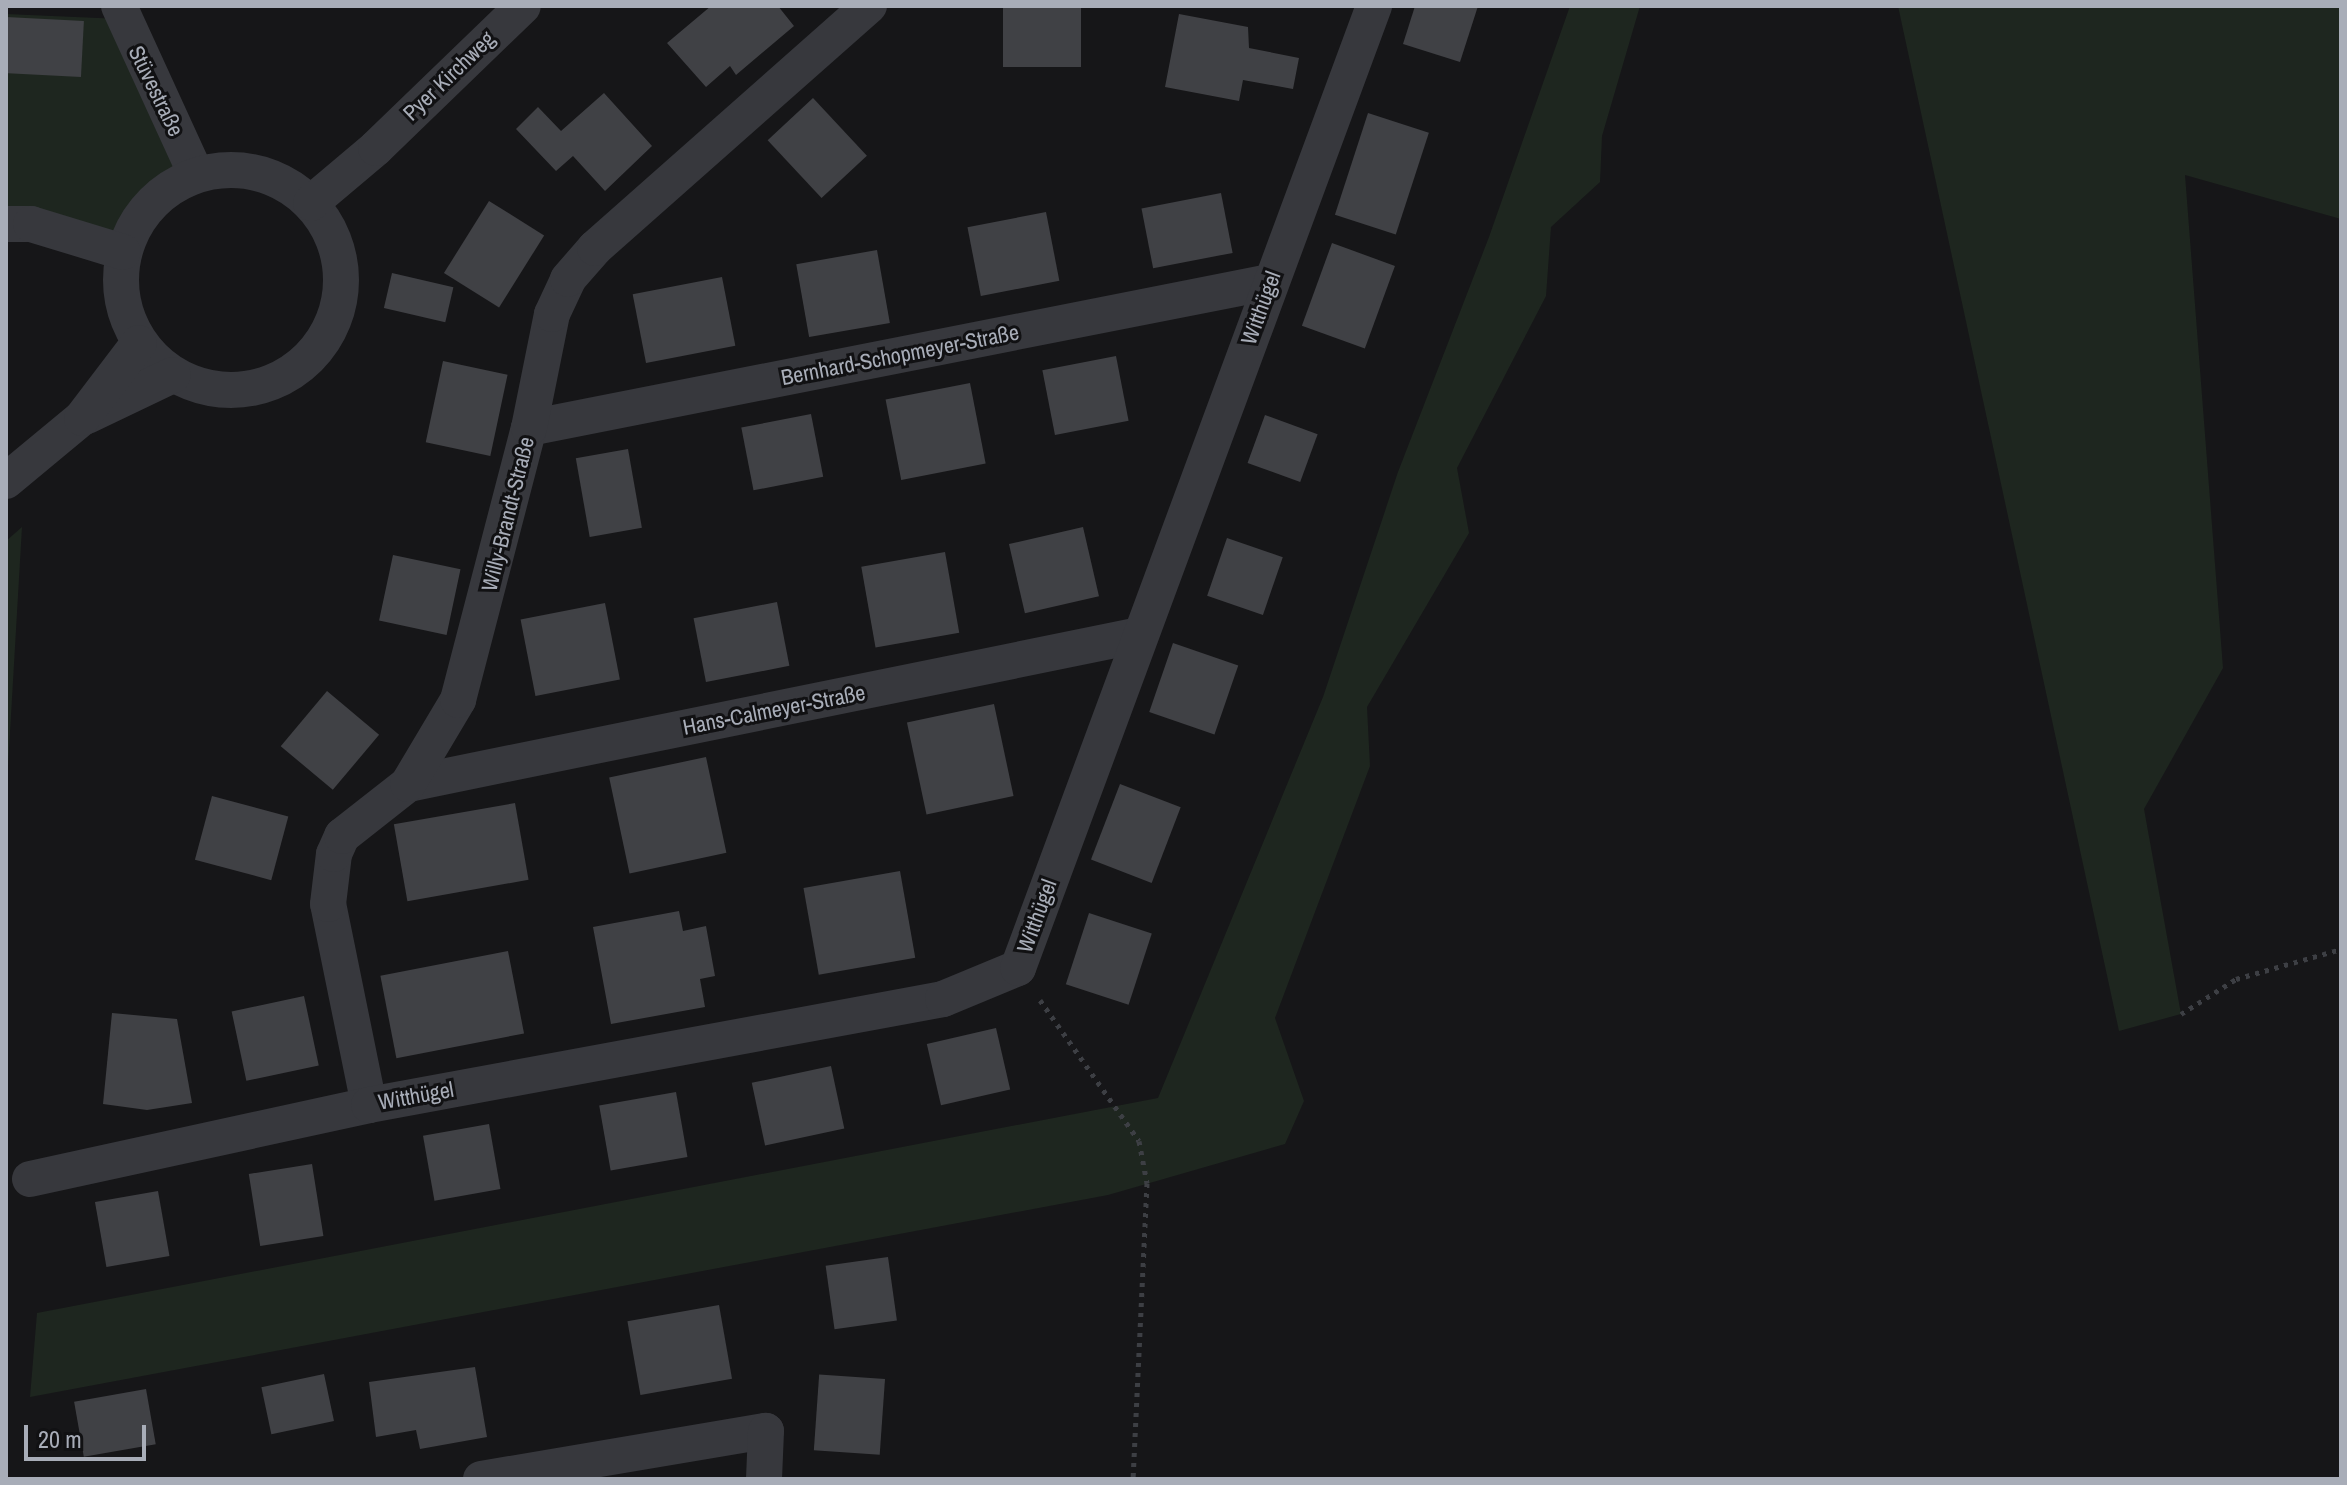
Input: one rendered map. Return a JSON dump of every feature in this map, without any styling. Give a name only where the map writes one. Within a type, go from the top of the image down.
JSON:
[{"type":"street","name":"Stüvestraße","points":[[119,6],[196,174]]},
{"type":"street","name":"Pyer Kirchweg","points":[[321,217],[376,148],[523,6]]},
{"type":"street","name":"Willy-Brandt-Straße","points":[[369,1105],[328,904],[330,880],[342,836],[408,784],[437,741],[470,666],[529,428],[552,314],[568,279],[595,248],[869,6]]},
{"type":"street","name":"Witthügel","points":[[30,1179],[369,1105],[943,999],[1018,968],[1374,6]]},
{"type":"street","points":[[237,169],[277,179],[321,217],[341,270],[338,308],[323,343],[295,371],[251,390],[210,390],[173,375],[139,343],[121,299],[123,252],[144,210],[165,190],[196,174],[237,169]]},
{"type":"street","points":[[6,224],[31,224],[123,252]]},
{"type":"street","name":"Bernhard-Schopmeyer-Straße","points":[[529,428],[1270,282]]},
{"type":"street","points":[[6,481],[82,418],[139,343]]},
{"type":"street","points":[[82,418],[173,375]]},
{"type":"street","name":"Hans-Calmeyer-Straße","points":[[408,784],[1140,635]]},
{"type":"street","points":[[481,1479],[766,1431],[764,1479]]},
{"type":"path","points":[[2181,1014],[2236,979],[2341,949]]},
{"type":"path","points":[[1018,968],[1139,1141],[1147,1183],[1133,1479]]},
{"type":"shaded area","points":[[1570,6],[1640,6],[1602,136],[1600,182],[1551,227],[1546,296],[1457,468],[1469,533],[1367,707],[1370,766],[1275,1018],[1304,1101],[1285,1144],[1108,1195],[30,1397],[37,1313],[1158,1098],[1323,697],[1398,472],[1489,237]]},
{"type":"shaded area","points":[[1898,6],[2341,6],[2341,219],[2185,175],[2223,668],[2144,809],[2181,1014],[2119,1031]]},
{"type":"shaded area","points":[[6,14],[121,19],[196,174],[165,190],[144,210],[123,252],[6,227]]},
{"type":"shaded area","points":[[22,527],[6,801],[6,541]]},
{"type":"building","points":[[711,6],[778,6],[794,26],[736,75],[730,66],[706,87],[667,43]]},
{"type":"building","points":[[1003,6],[1081,6],[1081,67],[1003,67]]},
{"type":"building","points":[[1415,6],[1478,6],[1460,62],[1403,44]]},
{"type":"building","points":[[1179,14],[1248,27],[1249,48],[1299,58],[1293,89],[1243,80],[1239,101],[1165,87]]},
{"type":"building","points":[[6,17],[84,21],[81,77],[6,73]]},
{"type":"building","points":[[604,93],[652,146],[605,191],[573,156],[556,171],[516,129],[538,107],[561,131]]},
{"type":"building","points":[[813,98],[867,156],[822,198],[768,140]]},
{"type":"building","points":[[1368,113],[1429,133],[1396,235],[1335,215]]},
{"type":"building","points":[[1221,193],[1233,253],[1153,268],[1141,208]]},
{"type":"building","points":[[489,201],[544,235],[499,308],[444,273]]},
{"type":"building","points":[[1046,212],[1059,281],[981,296],[967,227]]},
{"type":"building","points":[[1332,243],[1395,266],[1365,349],[1302,326]]},
{"type":"building","points":[[877,250],[890,323],[809,337],[796,264]]},
{"type":"building","points":[[392,273],[453,287],[445,322],[384,308]]},
{"type":"building","points":[[722,277],[735,346],[646,363],[633,294]]},
{"type":"building","points":[[1116,356],[1129,421],[1055,435],[1042,370]]},
{"type":"building","points":[[443,361],[508,375],[490,456],[426,442]]},
{"type":"building","points":[[970,383],[986,463],[901,480],[886,399]]},
{"type":"building","points":[[811,414],[823,477],[754,490],[741,428]]},
{"type":"building","points":[[1265,415],[1318,434],[1300,482],[1248,463]]},
{"type":"building","points":[[628,449],[642,528],[590,537],[576,458]]},
{"type":"building","points":[[1083,527],[1099,596],[1025,613],[1009,544]]},
{"type":"building","points":[[1227,538],[1283,557],[1263,615],[1207,596]]},
{"type":"building","points":[[945,552],[959,633],[876,648],[861,567]]},
{"type":"building","points":[[393,555],[460,569],[447,635],[379,621]]},
{"type":"building","points":[[777,602],[789,666],[706,682],[694,618]]},
{"type":"building","points":[[605,603],[620,680],[535,696],[521,619]]},
{"type":"building","points":[[1173,643],[1238,665],[1214,734],[1149,712]]},
{"type":"building","points":[[327,691],[379,735],[333,790],[281,746]]},
{"type":"building","points":[[994,704],[1014,796],[926,814],[907,723]]},
{"type":"building","points":[[706,757],[726,853],[630,873],[609,778]]},
{"type":"building","points":[[1120,784],[1181,807],[1152,883],[1091,860]]},
{"type":"building","points":[[212,796],[288,816],[271,880],[195,860]]},
{"type":"building","points":[[515,803],[529,880],[407,901],[394,824]]},
{"type":"building","points":[[900,871],[915,958],[819,975],[803,888]]},
{"type":"building","points":[[679,911],[683,931],[706,926],[715,976],[700,979],[705,1007],[611,1024],[593,927]]},
{"type":"building","points":[[1089,913],[1152,933],[1129,1005],[1066,984]]},
{"type":"building","points":[[508,951],[524,1033],[396,1058],[380,976]]},
{"type":"building","points":[[304,996],[319,1065],[246,1081],[232,1011]]},
{"type":"building","points":[[112,1013],[177,1019],[192,1103],[147,1110],[103,1104]]},
{"type":"building","points":[[996,1028],[1010,1089],[941,1105],[927,1044]]},
{"type":"building","points":[[831,1066],[844,1129],[765,1145],[752,1083]]},
{"type":"building","points":[[676,1092],[687,1157],[611,1171],[599,1106]]},
{"type":"building","points":[[489,1124],[500,1189],[434,1201],[423,1136]]},
{"type":"building","points":[[312,1164],[323,1236],[260,1246],[249,1174]]},
{"type":"building","points":[[158,1191],[169,1256],[106,1267],[95,1202]]},
{"type":"building","points":[[888,1257],[897,1320],[835,1329],[826,1266]]},
{"type":"building","points":[[719,1305],[732,1379],[640,1395],[627,1321]]},
{"type":"building","points":[[475,1367],[487,1437],[420,1449],[416,1430],[376,1437],[369,1382]]},
{"type":"building","points":[[324,1374],[334,1421],[271,1434],[261,1387]]},
{"type":"building","points":[[819,1374],[885,1379],[880,1455],[814,1450]]},
{"type":"building","points":[[146,1389],[156,1444],[84,1457],[74,1402]]}]
